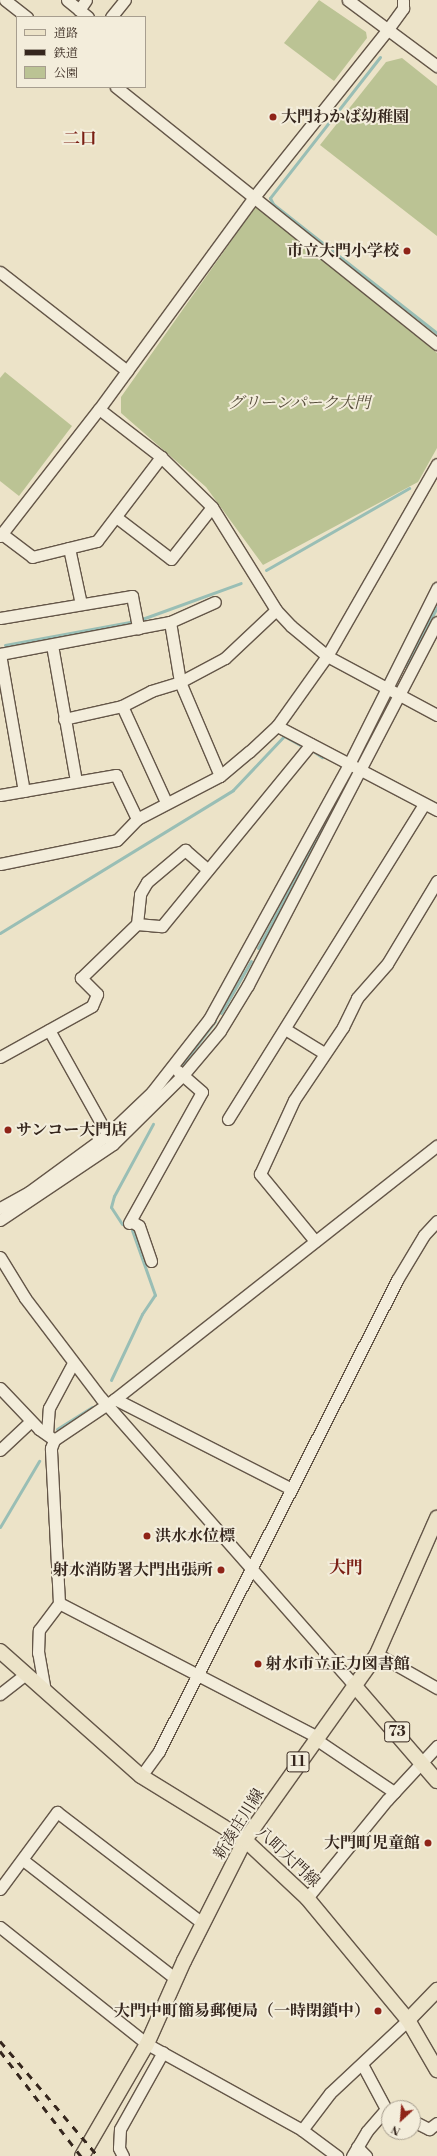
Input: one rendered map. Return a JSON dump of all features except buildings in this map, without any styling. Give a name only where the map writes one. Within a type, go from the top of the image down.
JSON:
[{"type":"main road","name":"新湊庄川線","points":[[82,2156],[147,2044],[202,1923],[246,1840],[315,1737],[377,1654],[437,1518]]},
{"type":"main road","name":"八町大門線","points":[[0,1651],[141,1776],[246,1840],[307,1898],[408,2020],[437,2070]]},
{"type":"main road","name":"73","points":[[354,1685],[424,1762],[437,1781]]},
{"type":"main road","points":[[408,2020],[437,1990]]},
{"type":"street","points":[[5,0],[26,16]]},
{"type":"street","points":[[67,0],[87,16]]},
{"type":"street","points":[[79,10],[86,0]]},
{"type":"street","points":[[112,16],[125,0]]},
{"type":"street","points":[[348,0],[437,66]]},
{"type":"street","points":[[161,457],[97,541],[32,557],[1,535],[99,409],[254,197],[388,29],[403,8],[403,0]]},
{"type":"street","points":[[117,88],[437,344]]},
{"type":"street","points":[[0,272],[127,371]]},
{"type":"street","points":[[99,409],[161,457],[212,507],[276,610],[327,656],[437,715]]},
{"type":"street","points":[[0,864],[117,840],[137,819],[166,802],[220,776],[277,726],[327,656],[437,464]]},
{"type":"street","points":[[116,517],[171,559],[212,507]]},
{"type":"street","points":[[69,548],[81,604]]},
{"type":"street","points":[[0,1208],[29,1192],[110,1140],[173,1067],[209,1019],[349,764],[437,588]]},
{"type":"street","points":[[0,618],[132,596],[138,628]]},
{"type":"street","points":[[24,791],[0,654],[170,622],[215,602]]},
{"type":"street","points":[[64,719],[122,706],[151,691],[180,682],[225,658],[276,610]]},
{"type":"street","points":[[170,622],[180,682],[220,776]]},
{"type":"street","points":[[0,1220],[110,1140],[183,1076],[220,1031],[248,985],[400,696],[437,622]]},
{"type":"street","points":[[52,645],[76,781]]},
{"type":"street","points":[[122,706],[166,802]]},
{"type":"street","points":[[277,726],[437,810]]},
{"type":"street","points":[[137,924],[162,926],[311,744]]},
{"type":"street","points":[[0,795],[116,775],[137,819]]},
{"type":"street","points":[[228,1119],[424,804]]},
{"type":"street","points":[[0,1057],[92,1006],[97,994],[81,978],[137,924],[140,894],[147,882],[185,850],[208,870]]},
{"type":"street","points":[[314,1242],[260,1174],[294,1100],[357,998],[387,964],[437,881]]},
{"type":"street","points":[[285,1029],[324,1053]]},
{"type":"street","points":[[49,1030],[110,1140]]},
{"type":"street","points":[[151,1261],[140,1226],[130,1222],[202,1092],[173,1067]]},
{"type":"street","points":[[51,1437],[111,1402],[437,1146]]},
{"type":"street","points":[[141,1776],[158,1751],[250,1566],[397,1280],[424,1235],[437,1221]]},
{"type":"street","points":[[0,1257],[73,1363],[111,1402],[250,1566],[354,1685]]},
{"type":"street","points":[[45,1691],[38,1641],[40,1630],[59,1603],[49,1408],[66,1370],[73,1363]]},
{"type":"street","points":[[0,1388],[31,1420],[51,1437]]},
{"type":"street","points":[[111,1402],[290,1488]]},
{"type":"street","points":[[0,1450],[31,1420]]},
{"type":"street","points":[[59,1603],[196,1673],[315,1737],[394,1792]]},
{"type":"street","points":[[377,1654],[437,1688]]},
{"type":"street","points":[[0,1694],[26,1674]]},
{"type":"street","points":[[307,1898],[394,1792],[424,1762],[437,1746]]},
{"type":"street","points":[[0,1889],[23,1860],[57,1812],[202,1923]]},
{"type":"street","points":[[23,1860],[176,1979]]},
{"type":"street","points":[[0,1927],[147,2044],[302,2130],[337,2156]]},
{"type":"street","points":[[302,2130],[330,2093],[408,2020]]},
{"type":"street","points":[[123,2156],[119,2148],[120,2129],[163,2052]]},
{"type":"street","points":[[362,2064],[383,2100]]},
{"type":"street","points":[[366,2156],[355,2151],[381,2118]]},
{"type":"street","points":[[421,2125],[429,2129],[437,2123]]},
{"type":"green space","points":[[319,0],[366,32],[367,38],[334,81],[284,43]]},
{"type":"green space","points":[[402,58],[437,86],[437,236],[320,145],[386,62]]},
{"type":"green space","name":"グリーンパーク大門","points":[[256,206],[437,353],[437,448],[418,482],[263,565],[206,487],[121,413],[121,397]]},
{"type":"green space","points":[[5,372],[72,426],[19,496],[0,481],[0,378]]},
{"type":"waterway","points":[[380,57],[270,198],[273,204],[437,333]]},
{"type":"waterway","points":[[266,570],[409,488]]},
{"type":"waterway","points":[[142,619],[241,583]]},
{"type":"waterway","points":[[405,666],[437,607]]},
{"type":"waterway","points":[[5,645],[130,622]]},
{"type":"waterway","points":[[0,933],[233,790],[284,736],[300,745]]},
{"type":"waterway","points":[[313,751],[322,757]]},
{"type":"waterway","points":[[258,948],[347,783]]},
{"type":"waterway","points":[[221,1013],[251,961]]},
{"type":"waterway","points":[[180,1067],[215,1021]]},
{"type":"waterway","points":[[166,1084],[174,1075]]},
{"type":"waterway","points":[[122,1224],[111,1207],[114,1196],[153,1124]]},
{"type":"waterway","points":[[111,1380],[142,1314],[155,1295],[132,1230]]},
{"type":"waterway","points":[[57,1429],[92,1407]]},
{"type":"waterway","points":[[0,1527],[39,1461]]},
{"type":"railway","points":[[0,2041],[98,2156]]},
{"type":"railway","points":[[0,2051],[81,2156]]},
{"type":"place","name":"大門わかば幼稚園","points":[[273,117]]},
{"type":"place","name":"市立大門小学校","points":[[407,251]]},
{"type":"place","name":"サンコー大門店","points":[[8,1130]]},
{"type":"place","name":"洪水水位標","points":[[147,1536]]},
{"type":"place","name":"射水消防署大門出張所","points":[[221,1570]]},
{"type":"place","name":"射水市立正力図書館","points":[[258,1664]]},
{"type":"place","name":"大門町児童館","points":[[428,1843]]},
{"type":"place","name":"大門中町簡易郵便局（一時閉鎖中）","points":[[378,2011]]},
{"type":"district","name":"二口","points":[[80,140]]},
{"type":"district","name":"大門","points":[[346,1569]]}]
